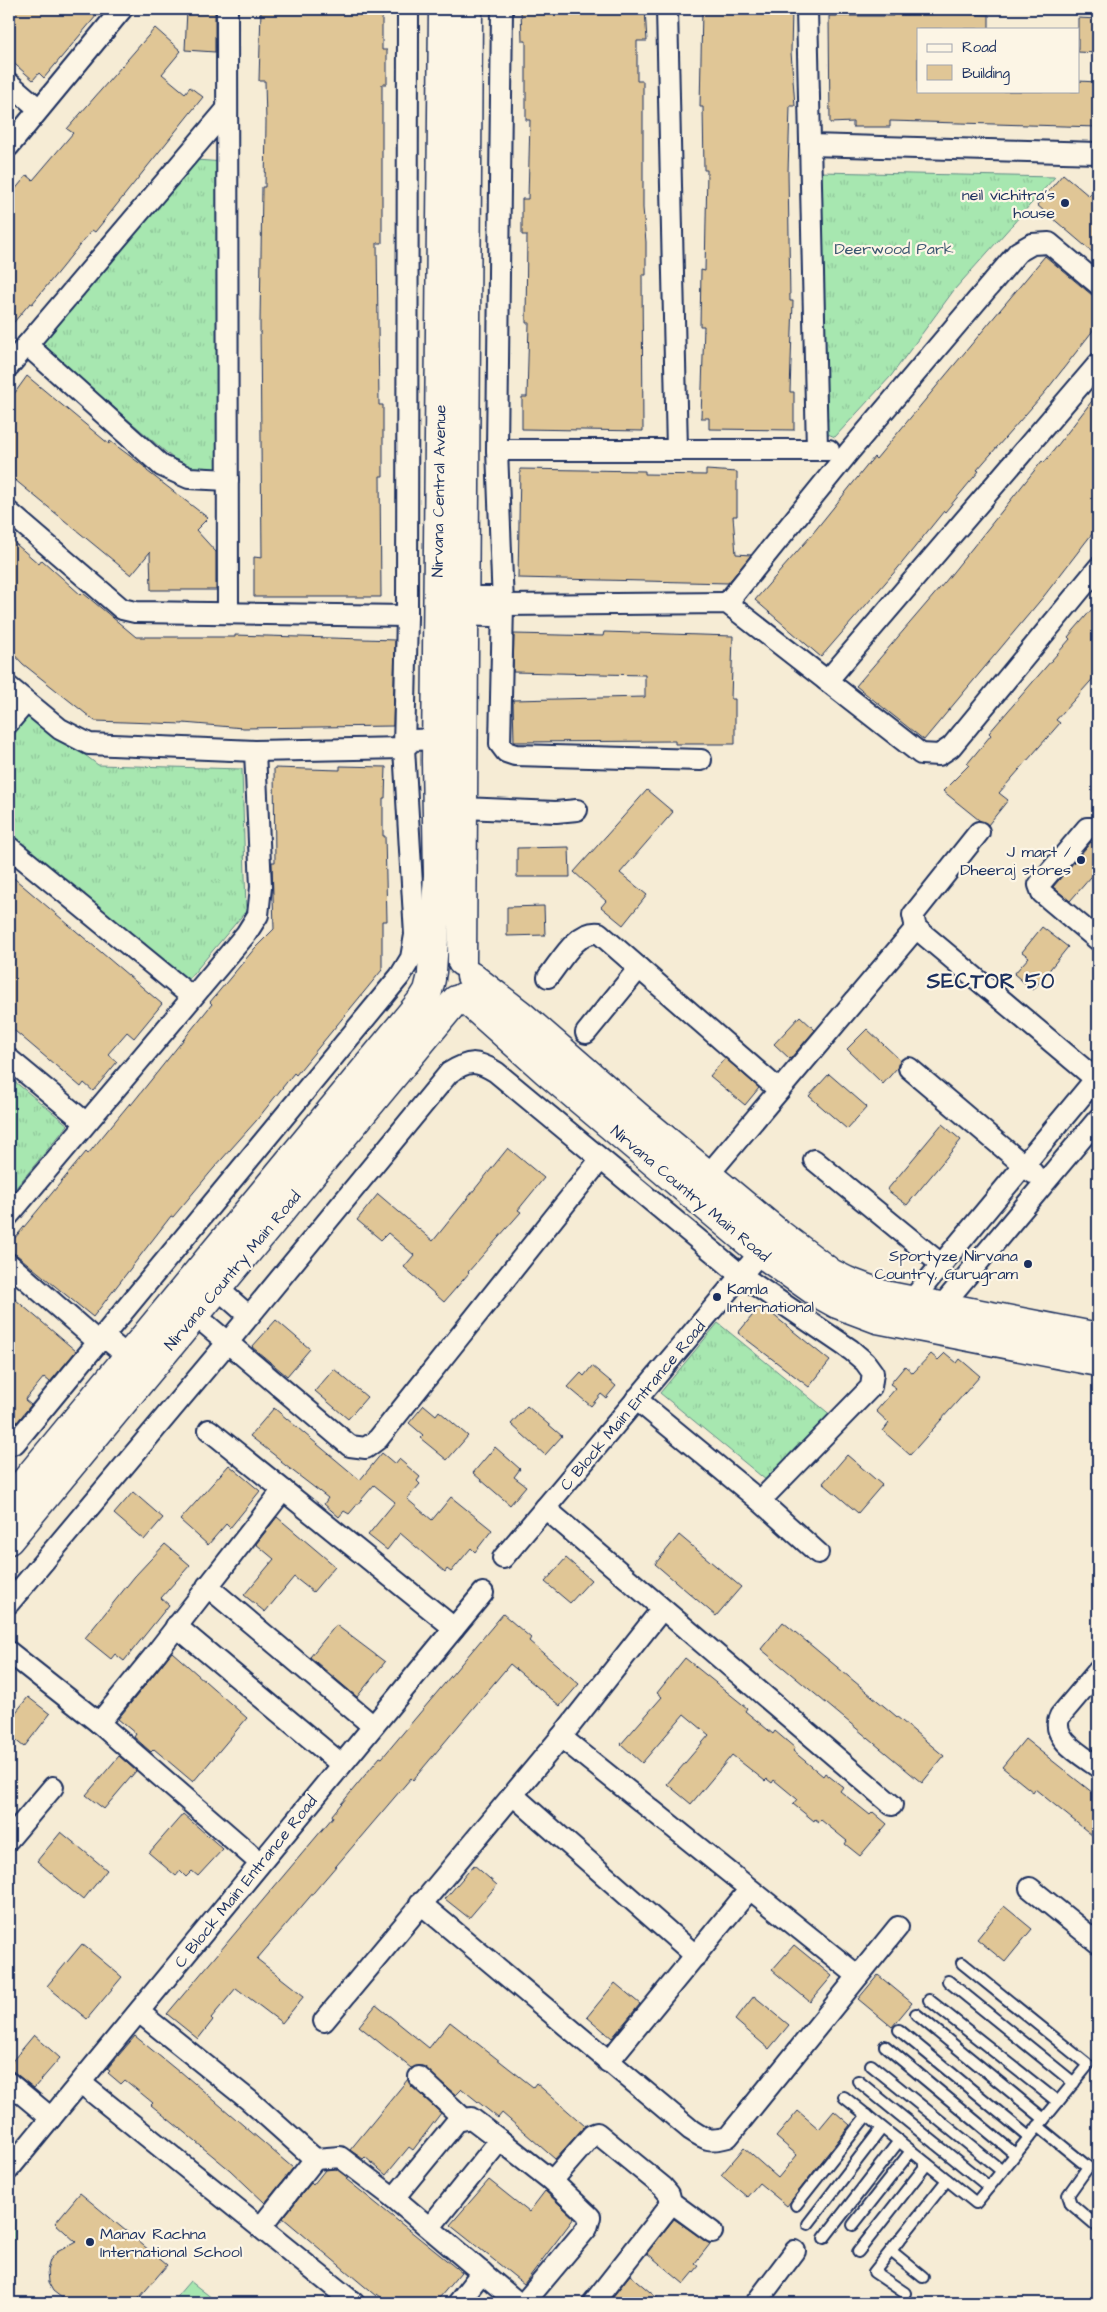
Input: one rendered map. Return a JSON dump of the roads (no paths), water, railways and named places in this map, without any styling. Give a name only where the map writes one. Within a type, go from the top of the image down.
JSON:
[{"type":"street","points":[[227,9],[228,612]]},
{"type":"street","points":[[9,1445],[14,1442],[400,976],[411,958],[414,935],[404,748],[407,616],[408,9]]},
{"type":"street","name":"Nirvana Central Avenue","points":[[432,976],[438,875],[436,750],[443,9]]},
{"type":"street","name":"Nirvana Central Avenue","points":[[463,984],[468,9]]},
{"type":"street","points":[[502,9],[497,450],[503,605],[500,744],[506,752],[514,755],[702,760]]},
{"type":"street","points":[[667,9],[677,450]]},
{"type":"street","points":[[807,9],[817,449]]},
{"type":"street","points":[[9,146],[119,10]]},
{"type":"street","points":[[9,83],[39,109]]},
{"type":"street","points":[[9,366],[227,109]]},
{"type":"street","points":[[810,145],[1098,153]]},
{"type":"street","points":[[727,603],[849,452],[1018,252],[1032,244],[1049,243],[1098,284]]},
{"type":"street","points":[[27,345],[162,466],[189,478],[228,480]]},
{"type":"street","points":[[827,681],[1098,364]]},
{"type":"street","points":[[497,450],[817,449],[849,452]]},
{"type":"street","points":[[9,512],[122,609],[135,612],[407,616]]},
{"type":"street","points":[[437,606],[464,606],[493,597],[503,605],[727,603],[921,754],[939,755],[951,747],[1098,568]]},
{"type":"street","points":[[9,688],[60,729],[89,744],[255,751],[404,748]]},
{"type":"street","points":[[9,722],[26,702]]},
{"type":"street","points":[[404,748],[412,760],[436,750]]},
{"type":"street","points":[[9,1215],[85,1122],[246,934],[258,915],[261,887],[255,751]]},
{"type":"street","points":[[463,808],[556,812],[576,810]]},
{"type":"street","points":[[1098,828],[1087,828],[1039,885],[1042,893],[1098,940]]},
{"type":"street","points":[[911,1301],[1097,1079],[916,928],[913,914],[979,832]]},
{"type":"street","points":[[9,847],[192,998]]},
{"type":"street","points":[[708,1175],[916,928]]},
{"type":"street","points":[[548,977],[581,936],[590,932],[599,933],[779,1090]]},
{"type":"street","points":[[449,960],[463,984],[442,998],[436,993],[432,976],[442,962],[449,960]]},
{"type":"street","points":[[586,1033],[639,968]]},
{"type":"street","name":"Nirvana Country Main Road","points":[[9,1540],[131,1372],[423,999],[428,991],[432,976]]},
{"type":"street","name":"Nirvana Country Main Road","points":[[463,984],[520,1014],[708,1175],[761,1241],[812,1260],[847,1282],[884,1295],[940,1308],[1098,1337]]},
{"type":"street","name":"Nirvana Country Main Road","points":[[463,984],[546,1070],[761,1241],[818,1294],[844,1307],[877,1319],[1098,1362]]},
{"type":"street","name":"Nirvana Country Main Road","points":[[9,1501],[131,1372],[195,1315],[463,984]]},
{"type":"street","points":[[9,1059],[85,1122]]},
{"type":"street","points":[[9,1603],[228,1342],[449,1073],[464,1063],[482,1064],[496,1072],[742,1276],[851,1350],[865,1362],[873,1373],[874,1380],[871,1387],[760,1501]]},
{"type":"street","points":[[909,1068],[1044,1183]]},
{"type":"street","points":[[940,1308],[1098,1119]]},
{"type":"street","points":[[195,1315],[350,1446],[366,1448],[378,1439],[600,1160]]},
{"type":"street","points":[[814,1160],[942,1265]]},
{"type":"street","points":[[727,1262],[761,1241]]},
{"type":"street","name":"C Block Main Entrance Road","points":[[503,1558],[742,1276],[761,1241]]},
{"type":"street","points":[[9,1264],[97,1341]]},
{"type":"street","points":[[217,1288],[249,1316]]},
{"type":"street","points":[[97,1341],[96,1355],[131,1372]]},
{"type":"street","points":[[636,1399],[760,1501],[818,1553]]},
{"type":"street","points":[[209,1430],[454,1628]]},
{"type":"street","points":[[99,1723],[283,1490]]},
{"type":"street","points":[[544,1508],[892,1805]]},
{"type":"street","points":[[207,1586],[373,1726]]},
{"type":"street","name":"C Block Main Entrance Road","points":[[9,2169],[140,2012],[259,1862],[483,1593]]},
{"type":"street","points":[[324,2021],[420,1903],[513,1796],[662,1609]]},
{"type":"street","points":[[176,1626],[341,1764]]},
{"type":"street","points":[[9,1652],[99,1723],[259,1862]]},
{"type":"street","points":[[1098,1671],[1060,1716],[1056,1724],[1058,1733],[1064,1741],[1098,1768]]},
{"type":"street","points":[[561,1737],[858,1976]]},
{"type":"street","points":[[9,1839],[53,1787]]},
{"type":"street","points":[[513,1796],[696,1956]]},
{"type":"street","points":[[1030,1888],[1098,1943]]},
{"type":"street","points":[[608,2062],[749,1890]]},
{"type":"street","points":[[420,1903],[690,2130],[703,2138],[714,2141],[728,2137],[898,1927]]},
{"type":"street","points":[[140,2012],[250,2100],[315,2159],[340,2157],[430,2227],[518,2303]]},
{"type":"street","points":[[418,2077],[464,2119]]},
{"type":"street","points":[[9,2083],[51,2118]]},
{"type":"street","points":[[81,2083],[354,2303]]},
{"type":"street","points":[[394,2198],[450,2126],[456,2121],[471,2118],[552,2181],[587,2213],[589,2223],[524,2303]]},
{"type":"street","points":[[552,2181],[592,2135],[597,2133],[663,2187],[669,2194],[671,2202],[712,2232]]},
{"type":"street","points":[[430,2227],[500,2140]]},
{"type":"street","points":[[261,2227],[315,2159]]},
{"type":"street","points":[[593,2303],[671,2202]]},
{"type":"street","points":[[756,2303],[795,2251]]},
{"type":"street","points":[[458,2303],[482,2272]]},
{"type":"lane","points":[[844,2097],[976,2203],[1088,2065],[962,1963]]},
{"type":"lane","points":[[948,1981],[1074,2083]]},
{"type":"lane","points":[[929,2000],[1058,2102]]},
{"type":"lane","points":[[916,2014],[1041,2123],[1088,2167],[1068,2195],[1071,2204],[1098,2227]]},
{"type":"lane","points":[[899,2030],[1029,2137]]},
{"type":"lane","points":[[885,2046],[1016,2154]]},
{"type":"lane","points":[[871,2065],[1002,2171]]},
{"type":"lane","points":[[858,2081],[989,2187]]},
{"type":"lane","points":[[796,2205],[867,2116]]},
{"type":"lane","points":[[808,2224],[882,2128]]},
{"type":"lane","points":[[824,2238],[899,2142]]},
{"type":"lane","points":[[853,2225],[910,2151]]},
{"type":"lane","points":[[858,2252],[927,2164]]},
{"type":"lane","points":[[904,2293],[874,2272],[947,2180]]},
{"type":"lane","points":[[891,2251],[923,2277]]},
{"type":"place","name":"neil vichitra's house","points":[[1065,203]]},
{"type":"place","name":"J mart / Dheeraj stores","points":[[1081,860]]},
{"type":"place","name":"Sportyze Nirvana Country, Gurugram","points":[[1028,1264]]},
{"type":"place","name":"Kamla International","points":[[717,1297]]},
{"type":"place","name":"Manav Rachna International School","points":[[90,2242]]},
{"type":"district","name":"SECTOR 50","points":[[991,981]]},
{"type":"park label","name":"Deerwood Park","points":[[894,248]]}]
